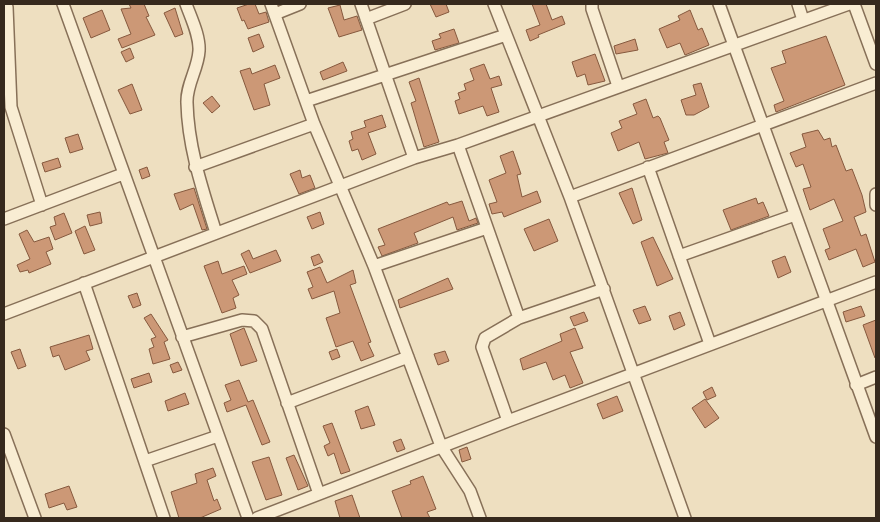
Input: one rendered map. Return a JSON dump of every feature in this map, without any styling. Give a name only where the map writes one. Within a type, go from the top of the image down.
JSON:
[{"type":"street","points":[[63,4],[248,518]]},
{"type":"street","points":[[186,4],[199,46],[186,103],[196,167],[216,233]]},
{"type":"street","points":[[300,4],[273,9],[314,124],[374,266],[441,446],[470,491],[480,518]]},
{"type":"street","points":[[361,4],[414,158]]},
{"type":"street","points":[[366,19],[405,4]]},
{"type":"street","points":[[494,4],[570,197],[685,518]]},
{"type":"street","points":[[592,4],[592,9],[618,86]]},
{"type":"street","points":[[719,4],[876,437]]},
{"type":"street","points":[[798,4],[803,20]]},
{"type":"street","points":[[4,314],[339,185],[414,158],[458,145],[849,4]]},
{"type":"street","points":[[854,4],[876,64]]},
{"type":"street","points":[[9,6],[11,107],[42,205]]},
{"type":"street","points":[[306,100],[506,35]]},
{"type":"street","points":[[570,197],[876,83]]},
{"type":"street","points":[[196,167],[314,124]]},
{"type":"street","points":[[458,145],[519,318]]},
{"type":"street","points":[[648,167],[710,344]]},
{"type":"street","points":[[4,219],[124,174]]},
{"type":"street","points":[[876,194],[876,205]]},
{"type":"street","points":[[679,256],[795,215]]},
{"type":"street","points":[[374,266],[487,228]]},
{"type":"street","points":[[257,518],[441,446],[876,282]]},
{"type":"street","points":[[84,283],[164,518]]},
{"type":"street","points":[[508,421],[482,347],[485,338],[519,318],[604,289]]},
{"type":"street","points":[[182,338],[242,320],[254,321],[262,329],[319,494]]},
{"type":"street","points":[[287,403],[408,357]]},
{"type":"street","points":[[856,385],[876,378]]},
{"type":"street","points":[[4,434],[35,518]]},
{"type":"street","points":[[145,462],[218,436]]},
{"type":"building","points":[[129,4],[144,4],[149,16],[146,17],[155,35],[122,48],[118,39],[131,34],[121,9],[131,8]]},
{"type":"building","points":[[255,4],[259,14],[266,12],[269,22],[248,29],[244,20],[242,21],[237,8]]},
{"type":"building","points":[[430,4],[446,4],[449,12],[436,17]]},
{"type":"building","points":[[532,4],[546,4],[552,20],[562,16],[565,24],[538,35],[539,37],[530,41],[526,30],[540,25]]},
{"type":"building","points":[[340,5],[344,20],[357,16],[362,30],[339,37],[328,8]]},
{"type":"building","points":[[175,8],[183,34],[175,37],[164,13]]},
{"type":"building","points":[[102,10],[110,30],[91,38],[83,18]]},
{"type":"building","points":[[690,10],[698,30],[702,28],[709,45],[685,55],[680,43],[667,48],[659,29],[680,20],[678,16]]},
{"type":"building","points":[[454,29],[459,43],[435,50],[432,41],[441,38],[439,34]]},
{"type":"building","points":[[259,34],[264,47],[253,52],[248,38]]},
{"type":"building","points":[[826,36],[845,85],[776,112],[774,105],[784,101],[771,68],[786,63],[782,51]]},
{"type":"building","points":[[635,39],[638,50],[616,54],[614,46]]},
{"type":"building","points":[[130,48],[134,58],[126,62],[121,52]]},
{"type":"building","points":[[595,54],[605,81],[588,85],[585,74],[577,77],[572,62]]},
{"type":"building","points":[[343,62],[347,71],[323,80],[320,72]]},
{"type":"building","points":[[484,64],[490,79],[499,76],[502,85],[491,88],[499,112],[487,116],[483,106],[459,114],[455,101],[460,99],[458,93],[466,90],[464,84],[474,80],[470,69]]},
{"type":"building","points":[[275,65],[280,78],[264,84],[270,105],[254,110],[240,71],[250,68],[252,74]]},
{"type":"building","points":[[419,78],[439,142],[424,147],[411,103],[416,101],[409,82]]},
{"type":"building","points":[[701,83],[709,107],[694,115],[686,115],[681,100],[696,95],[693,85]]},
{"type":"building","points":[[132,84],[142,110],[130,114],[118,90]]},
{"type":"building","points":[[212,96],[220,106],[212,113],[203,103]]},
{"type":"building","points":[[646,99],[653,118],[658,116],[660,118],[669,140],[664,142],[668,153],[645,159],[639,142],[618,151],[611,133],[622,128],[619,121],[637,114],[633,104]]},
{"type":"building","points":[[382,115],[386,127],[368,133],[376,154],[362,160],[358,149],[352,151],[349,141],[353,139],[351,132],[366,127],[364,121]]},
{"type":"building","points":[[818,130],[824,140],[830,138],[832,147],[836,145],[846,171],[852,169],[862,195],[866,212],[854,217],[861,236],[866,234],[875,262],[863,267],[856,249],[829,260],[825,250],[830,248],[823,229],[843,221],[834,199],[810,210],[803,189],[811,187],[803,164],[796,167],[790,153],[806,147],[802,134]]},
{"type":"building","points":[[78,134],[83,149],[70,153],[65,138]]},
{"type":"building","points":[[513,151],[521,174],[517,175],[522,197],[537,191],[541,202],[504,217],[502,212],[492,214],[489,204],[497,202],[489,180],[506,173],[500,156]]},
{"type":"building","points":[[58,158],[61,167],[45,172],[42,163]]},
{"type":"building","points":[[147,167],[150,176],[142,179],[139,170]]},
{"type":"building","points":[[300,170],[302,178],[310,175],[315,188],[299,194],[290,174]]},
{"type":"building","points":[[194,188],[207,229],[202,230],[193,204],[180,210],[174,194]]},
{"type":"building","points":[[632,188],[642,220],[633,224],[619,193]]},
{"type":"building","points":[[756,198],[758,204],[763,202],[769,216],[731,230],[723,210]]},
{"type":"building","points":[[462,201],[469,221],[476,218],[478,223],[457,230],[453,217],[414,233],[418,243],[382,256],[378,247],[385,245],[378,229],[447,202],[449,205]]},
{"type":"building","points":[[100,212],[102,223],[90,226],[87,215]]},
{"type":"building","points":[[320,212],[324,224],[312,229],[307,217]]},
{"type":"building","points":[[64,213],[72,233],[55,240],[50,227],[56,225],[54,217]]},
{"type":"building","points":[[549,219],[558,241],[534,251],[524,229]]},
{"type":"building","points":[[85,226],[95,250],[84,254],[75,231]]},
{"type":"building","points":[[27,230],[34,242],[49,237],[53,249],[46,252],[51,264],[29,273],[28,270],[20,272],[17,265],[30,259],[19,234]]},
{"type":"building","points":[[653,237],[673,279],[657,286],[641,242]]},
{"type":"building","points":[[249,250],[253,259],[276,250],[281,261],[250,273],[241,254]]},
{"type":"building","points":[[319,254],[323,262],[314,266],[311,257]]},
{"type":"building","points":[[785,256],[791,272],[778,278],[772,261]]},
{"type":"building","points":[[218,261],[222,274],[244,266],[247,274],[232,280],[239,295],[233,298],[236,308],[222,313],[204,266]]},
{"type":"building","points":[[320,267],[327,283],[353,270],[356,283],[350,285],[371,342],[368,343],[374,356],[361,361],[353,341],[336,347],[326,318],[340,313],[334,291],[312,299],[308,289],[313,287],[307,272]]},
{"type":"building","points":[[448,278],[453,289],[400,308],[398,300]]},
{"type":"building","points":[[137,293],[141,305],[133,308],[128,296]]},
{"type":"building","points":[[645,306],[651,320],[639,324],[633,310]]},
{"type":"building","points":[[861,306],[865,316],[846,322],[843,312]]},
{"type":"building","points":[[584,312],[588,321],[574,326],[570,317]]},
{"type":"building","points":[[680,312],[685,325],[674,330],[669,316]]},
{"type":"building","points":[[151,314],[168,340],[164,342],[170,359],[153,364],[149,349],[154,347],[151,339],[156,337],[144,318]]},
{"type":"building","points":[[876,320],[876,358],[875,358],[863,325]]},
{"type":"building","points":[[244,328],[257,361],[241,366],[230,334]]},
{"type":"building","points":[[575,328],[583,348],[570,352],[583,383],[570,388],[565,375],[553,380],[546,362],[523,370],[520,359],[562,341],[560,334]]},
{"type":"building","points":[[89,335],[93,349],[86,351],[90,360],[65,370],[59,355],[53,357],[50,347]]},
{"type":"building","points":[[20,349],[26,366],[18,369],[11,352]]},
{"type":"building","points":[[337,349],[340,357],[332,360],[329,352]]},
{"type":"building","points":[[445,351],[449,361],[438,365],[434,354]]},
{"type":"building","points":[[178,362],[182,370],[173,373],[170,365]]},
{"type":"building","points":[[149,373],[152,382],[134,388],[131,379]]},
{"type":"building","points":[[239,380],[248,402],[253,400],[270,442],[262,445],[246,405],[227,412],[224,403],[231,400],[225,385]]},
{"type":"building","points":[[712,387],[716,396],[707,400],[703,392]]},
{"type":"building","points":[[185,393],[189,404],[168,411],[165,401]]},
{"type":"building","points":[[617,396],[623,411],[603,419],[597,404]]},
{"type":"building","points":[[705,399],[719,418],[705,428],[692,408]]},
{"type":"building","points":[[368,406],[375,425],[361,429],[355,411]]},
{"type":"building","points":[[332,423],[350,471],[341,474],[334,453],[328,456],[324,446],[330,443],[323,426]]},
{"type":"building","points":[[401,439],[405,449],[397,452],[393,442]]},
{"type":"building","points":[[467,447],[471,459],[462,462],[459,450]]},
{"type":"building","points":[[294,455],[308,486],[298,490],[286,458]]},
{"type":"building","points":[[269,457],[282,495],[266,500],[252,462]]},
{"type":"building","points":[[213,468],[216,476],[207,480],[214,501],[217,499],[221,509],[200,518],[179,518],[171,492],[197,483],[195,474]]},
{"type":"building","points":[[423,476],[436,509],[427,512],[430,518],[402,518],[392,491],[411,484],[410,481]]},
{"type":"building","points":[[69,486],[77,507],[67,510],[64,503],[49,508],[45,494]]},
{"type":"building","points":[[352,495],[360,518],[340,518],[335,501]]}]
